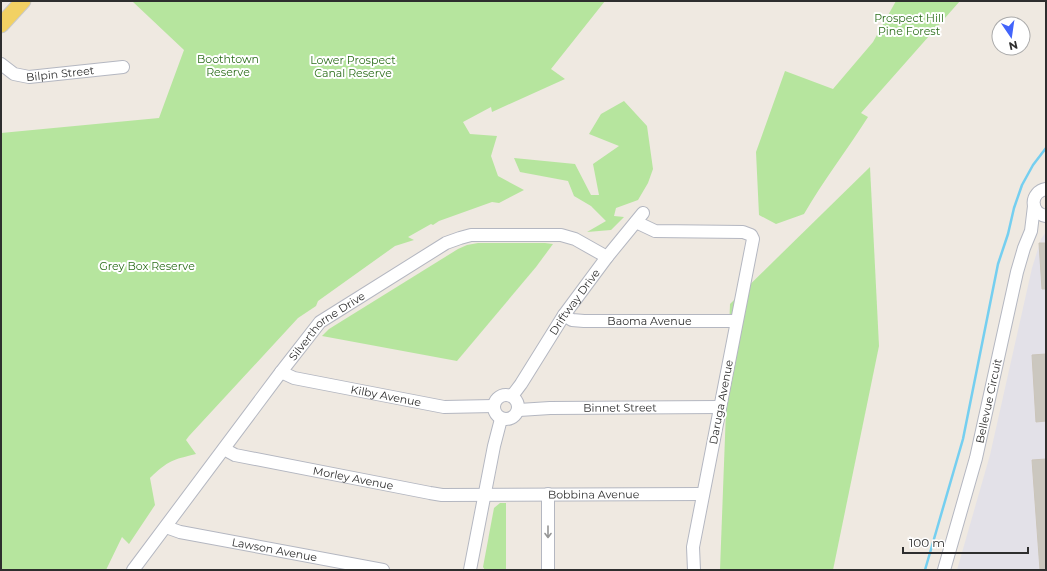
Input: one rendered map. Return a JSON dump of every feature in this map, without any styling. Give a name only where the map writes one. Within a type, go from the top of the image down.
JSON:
[{"type":"main road","points":[[1,26],[23,1]]},
{"type":"street","name":"Bilpin Street","points":[[1,64],[14,74],[29,77],[123,67]]},
{"type":"street","points":[[1045,188],[1036,194],[1033,202],[1039,214],[1046,216]]},
{"type":"street","name":"Bellevue Circuit","points":[[944,570],[976,458],[1017,272],[1031,231],[1034,206]]},
{"type":"street","name":"Driftway Drive","points":[[512,396],[564,315],[639,217],[655,231],[743,232],[751,235]]},
{"type":"street","points":[[1031,231],[1046,220]]},
{"type":"street","name":"Silverthorne Drive","points":[[133,570],[320,322],[446,243],[460,238],[484,235],[560,235],[575,239],[607,257]]},
{"type":"street","name":"Daruga Avenue","points":[[694,570],[693,547],[736,321],[752,246],[753,239],[751,235]]},
{"type":"street","name":"Baoma Avenue","points":[[564,315],[572,320],[584,321],[736,321]]},
{"type":"street","name":"Kilby Avenue","points":[[281,372],[294,378],[444,407],[494,406]]},
{"type":"street","points":[[500,396],[512,396],[516,399],[519,410],[511,419],[501,419],[494,411],[494,406],[495,402],[500,396]]},
{"type":"street","name":"Binnet Street","points":[[519,410],[550,408],[720,407]]},
{"type":"street","points":[[470,570],[501,419]]},
{"type":"street","name":"Morley Avenue","points":[[224,449],[236,455],[430,493],[485,494]]},
{"type":"street","name":"Bobbina Avenue","points":[[485,494],[703,494]]},
{"type":"street","points":[[548,494],[548,570]]},
{"type":"street","name":"Lawson Avenue","points":[[166,527],[180,532],[383,570]]},
{"type":"shaded area","points":[[1046,232],[1046,570],[957,570],[990,455],[1032,268],[1041,239]]},
{"type":"green space","name":"Grey Box Reserve","points":[[132,1],[605,1],[551,69],[565,79],[492,112],[491,107],[463,122],[470,134],[497,136],[491,156],[498,176],[524,190],[499,203],[492,202],[439,221],[433,225],[431,224],[408,237],[414,240],[395,246],[318,301],[316,306],[298,318],[186,440],[196,454],[167,464],[150,478],[155,505],[129,544],[122,537],[106,570],[1,570],[1,133],[159,118],[184,50]]},
{"type":"green space","name":"Prospect Hill Pine Forest","points":[[896,1],[960,1],[861,113],[868,117],[804,214],[776,224],[759,215],[756,152],[785,71],[833,89],[873,42]]},
{"type":"green space","points":[[624,101],[647,126],[653,169],[648,183],[638,200],[616,208],[614,216],[624,217],[611,230],[587,232],[606,221],[591,206],[574,196],[568,181],[520,172],[514,158],[575,164],[591,195],[599,195],[593,164],[619,146],[589,134],[601,114]]},
{"type":"green space","points":[[870,167],[879,346],[833,570],[720,570],[730,304]]},
{"type":"green space","points":[[478,243],[553,244],[536,267],[457,361],[322,336],[329,329],[458,249],[467,245]]},
{"type":"green space","points":[[500,503],[506,503],[506,570],[485,570],[483,567],[494,508]]},
{"type":"building","points":[[1039,243],[1046,243],[1046,289],[1042,289]]},
{"type":"building","points":[[1046,354],[1046,421],[1036,422],[1032,355]]},
{"type":"building","points":[[1046,459],[1046,570],[1040,570],[1032,460]]},
{"type":"waterway","points":[[925,570],[963,439],[998,264],[1008,234],[1014,208],[1022,185],[1033,165],[1046,148]]},
{"type":"park label","name":"Boothtown Reserve","points":[[228,65]]},
{"type":"park label","name":"Lower Prospect Canal Reserve","points":[[353,66]]}]
